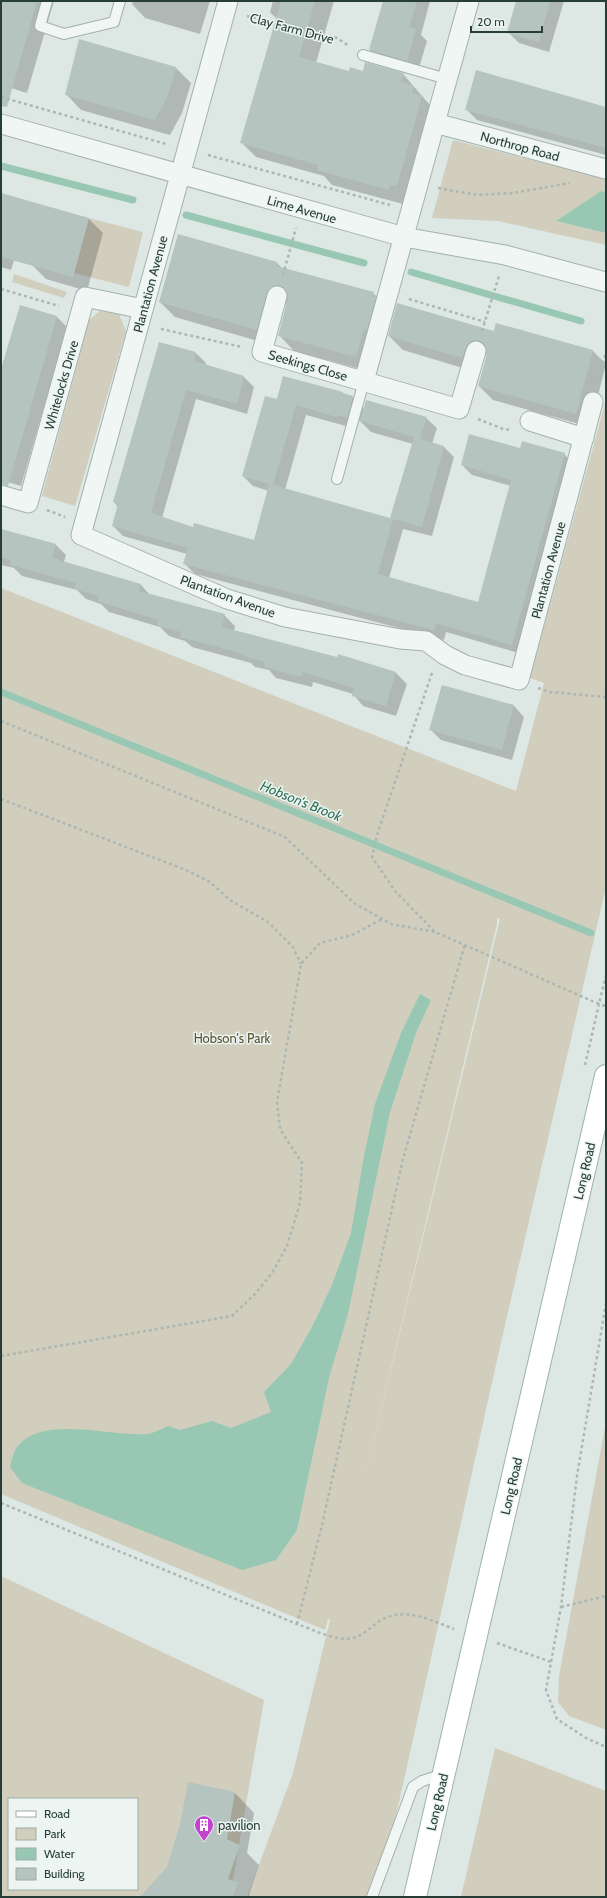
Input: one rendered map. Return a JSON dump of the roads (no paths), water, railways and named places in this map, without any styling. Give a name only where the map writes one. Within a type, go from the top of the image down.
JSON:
[{"type":"main road","name":"Long Road","points":[[415,1897],[606,1076]]},
{"type":"street","points":[[404,237],[469,1]]},
{"type":"street","points":[[180,174],[226,6]]},
{"type":"street","name":"Northrop Road","points":[[435,123],[606,169]]},
{"type":"street","name":"Lime Avenue","points":[[1,124],[404,237],[505,255],[606,282]]},
{"type":"street","name":"Plantation Avenue","points":[[180,174],[81,535],[226,599],[285,617],[400,639],[426,641],[439,651],[465,665],[519,680],[593,402]]},
{"type":"street","name":"Seekings Close","points":[[364,381],[404,237]]},
{"type":"street","name":"Seekings Close","points":[[277,296],[262,352],[459,409],[476,351]]},
{"type":"street","name":"Whitelocks Drive","points":[[1,495],[28,503],[85,297],[141,317]]},
{"type":"street","points":[[530,421],[584,438]]},
{"type":"lane","points":[[47,1],[40,26],[64,34],[114,22],[120,1]]},
{"type":"lane","points":[[363,55],[447,79]]},
{"type":"lane","points":[[337,479],[364,381]]},
{"type":"lane","points":[[372,1897],[413,1787],[444,1774]]},
{"type":"water","points":[[601,191],[606,192],[606,233],[556,221]]},
{"type":"water","points":[[420,994],[431,1000],[416,1033],[390,1112],[348,1314],[329,1378],[297,1530],[276,1560],[242,1570],[22,1483],[10,1467],[14,1451],[28,1437],[43,1431],[78,1429],[148,1434],[168,1426],[180,1430],[212,1421],[231,1428],[271,1412],[264,1392],[291,1364],[312,1327],[332,1285],[351,1233],[364,1156],[375,1104],[401,1033]]},
{"type":"waterway","points":[[1,166],[133,200]]},
{"type":"waterway","points":[[186,215],[364,263]]},
{"type":"waterway","points":[[411,272],[581,321]]},
{"type":"waterway","name":"Hobson's Brook","points":[[1,692],[591,933]]},
{"type":"place","name":"pavilion","points":[[204,1842]]},
{"type":"park label","name":"Hobson's Park","points":[[232,1038]]}]
